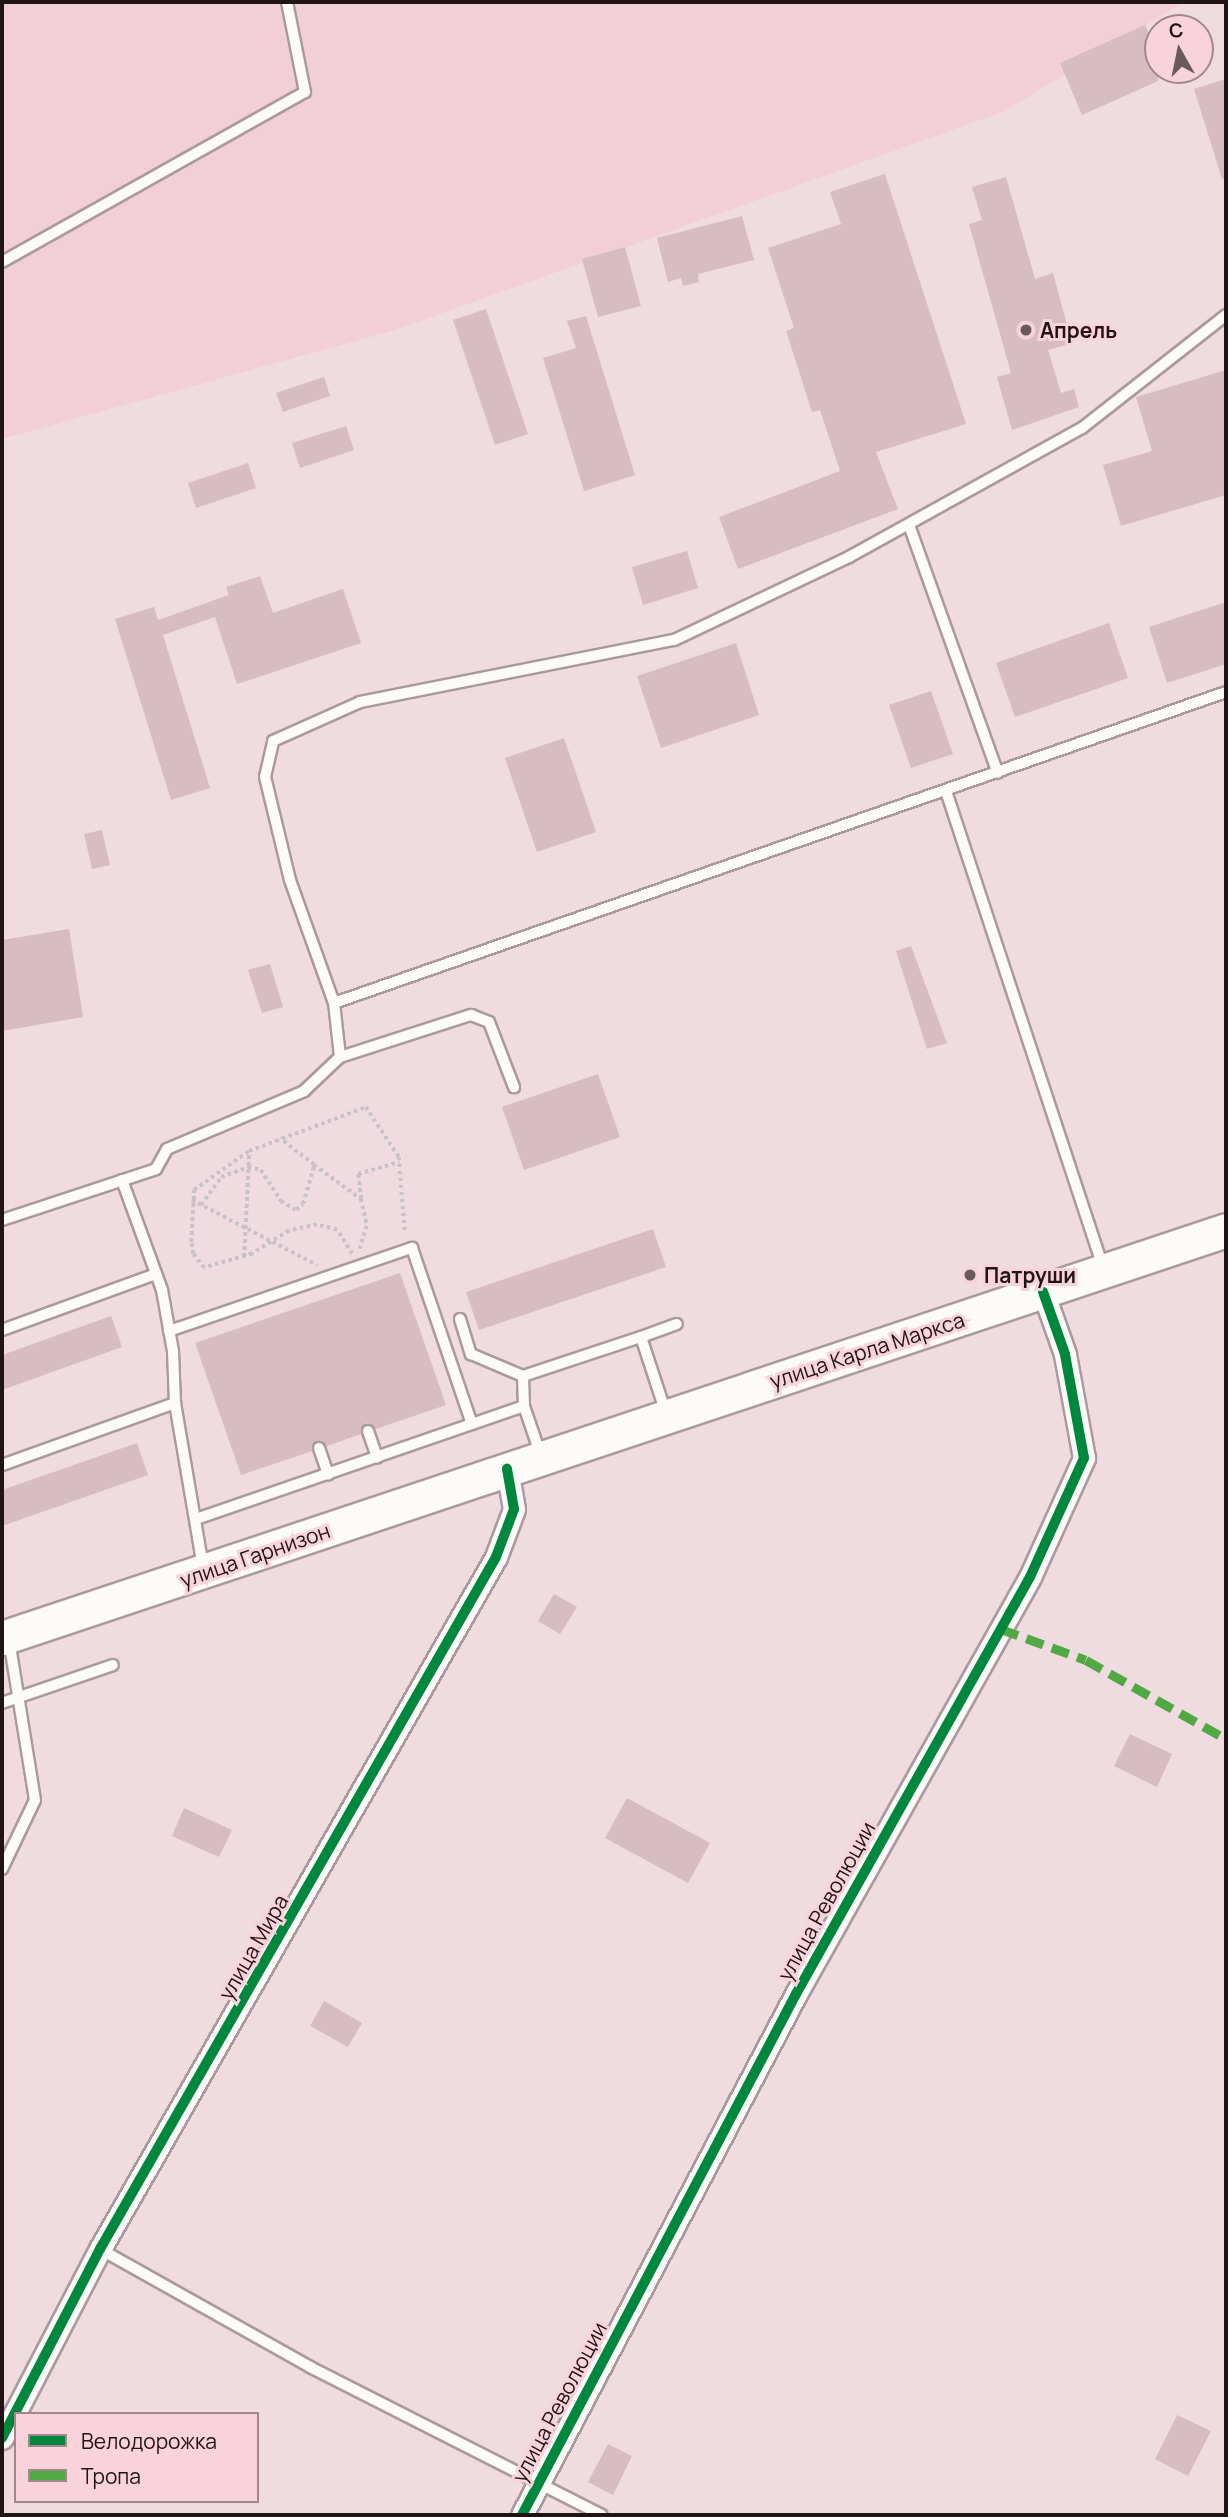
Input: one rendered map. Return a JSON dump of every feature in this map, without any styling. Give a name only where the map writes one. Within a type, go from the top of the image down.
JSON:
[{"type":"main road","name":"улица Карла Маркса","points":[[508,1469],[1226,1230]]},
{"type":"main road","name":"улица Гарнизон","points":[[5,1637],[204,1573],[508,1469]]},
{"type":"street","name":"улица Революции","points":[[522,2515],[796,1994],[1030,1577],[1084,1458],[1065,1354],[1043,1292]]},
{"type":"street","name":"улица Мира","points":[[15,2412],[100,2249],[496,1557],[514,1509],[508,1469]]},
{"type":"street","name":"улица Мира","points":[[2,2438],[14,2415]]},
{"type":"lane","points":[[2,262],[304,92],[287,2]]},
{"type":"lane","points":[[340,1057],[334,1003],[290,880],[265,776],[273,741],[360,702],[674,640],[909,525],[1082,428],[1226,315]]},
{"type":"lane","points":[[909,525],[998,773]]},
{"type":"lane","points":[[334,1003],[1226,692]]},
{"type":"lane","points":[[946,791],[1104,1272]]},
{"type":"lane","points":[[2,1220],[156,1169],[167,1149],[304,1091],[340,1057],[471,1015],[489,1023],[514,1087]]},
{"type":"lane","points":[[122,1180],[156,1274],[169,1331],[175,1403],[204,1573]]},
{"type":"lane","points":[[169,1331],[412,1248],[472,1424]]},
{"type":"lane","points":[[2,1330],[156,1274]]},
{"type":"lane","points":[[460,1319],[471,1354],[523,1376],[677,1324]]},
{"type":"lane","points":[[641,1337],[667,1416]]},
{"type":"lane","points":[[523,1376],[524,1406],[541,1458]]},
{"type":"lane","points":[[2,1465],[175,1403]]},
{"type":"lane","points":[[196,1519],[524,1406]]},
{"type":"lane","points":[[368,1432],[377,1457]]},
{"type":"lane","points":[[319,1448],[328,1474]]},
{"type":"lane","points":[[2,1869],[35,1800],[5,1637]]},
{"type":"lane","points":[[2,1703],[113,1665]]},
{"type":"lane","points":[[100,2249],[310,2367],[602,2515]]},
{"type":"path","points":[[399,1162],[358,1174],[367,1226],[356,1262],[337,1230],[317,1225],[274,1240],[244,1257],[204,1268],[193,1254],[194,1190],[249,1151],[366,1107],[399,1162],[407,1250]]},
{"type":"path","points":[[280,1139],[361,1199]]},
{"type":"path","points":[[244,1257],[249,1151]]},
{"type":"path","points":[[201,1205],[221,1177],[248,1167],[261,1170],[281,1201],[296,1210],[303,1203],[314,1165]]},
{"type":"path","points":[[192,1200],[274,1240],[334,1275]]},
{"type":"shaded area","points":[[2,2],[1184,2],[1164,14],[1144,14],[1144,26],[1005,111],[395,330],[2,439]]},
{"type":"building","points":[[1144,25],[1144,84],[1151,84],[1082,115],[1060,63]]},
{"type":"building","points":[[1226,79],[1226,178],[1222,179],[1194,89]]},
{"type":"building","points":[[885,174],[966,424],[876,452],[898,509],[738,569],[719,517],[840,471],[820,410],[812,412],[786,331],[794,328],[768,248],[841,224],[830,192]]},
{"type":"building","points":[[1006,177],[1035,279],[1053,273],[1072,343],[1048,350],[1061,393],[1074,389],[1079,407],[1012,430],[997,377],[1011,373],[969,224],[982,220],[972,187]]},
{"type":"building","points":[[742,216],[754,260],[698,274],[699,282],[683,286],[681,278],[668,282],[657,238]]},
{"type":"building","points":[[625,247],[641,306],[598,317],[582,259]]},
{"type":"building","points":[[486,309],[528,434],[495,445],[453,320]]},
{"type":"building","points":[[586,316],[635,475],[584,491],[543,358],[576,348],[567,321]]},
{"type":"building","points":[[1226,370],[1226,495],[1121,526],[1103,465],[1152,451],[1136,397]]},
{"type":"building","points":[[324,377],[330,396],[283,412],[276,393]]},
{"type":"building","points":[[346,426],[354,450],[300,468],[292,443]]},
{"type":"building","points":[[248,463],[256,488],[196,508],[188,483]]},
{"type":"building","points":[[687,551],[698,588],[643,605],[632,567]]},
{"type":"building","points":[[260,576],[273,613],[343,589],[361,643],[237,684],[215,617],[163,635],[210,788],[171,800],[115,619],[154,607],[158,620],[229,595],[226,587]]},
{"type":"building","points":[[1226,602],[1226,664],[1167,683],[1149,627]]},
{"type":"building","points":[[1109,623],[1128,678],[1015,717],[996,663]]},
{"type":"building","points":[[736,643],[759,715],[661,748],[637,676]]},
{"type":"building","points":[[931,691],[953,754],[911,768],[889,705]]},
{"type":"building","points":[[564,738],[596,832],[537,852],[505,758]]},
{"type":"building","points":[[102,830],[110,865],[92,869],[84,834]]},
{"type":"building","points":[[69,929],[83,1017],[2,1031],[2,940]]},
{"type":"building","points":[[911,946],[947,1043],[927,1049],[896,951]]},
{"type":"building","points":[[270,964],[283,1007],[262,1013],[248,970]]},
{"type":"building","points":[[598,1074],[620,1137],[524,1170],[502,1107]]},
{"type":"building","points":[[653,1229],[666,1267],[479,1330],[466,1292]]},
{"type":"building","points":[[400,1273],[446,1405],[376,1429],[366,1423],[361,1434],[327,1446],[316,1441],[312,1451],[241,1475],[195,1343]]},
{"type":"building","points":[[111,1316],[122,1347],[2,1390],[2,1355]]},
{"type":"building","points":[[137,1443],[148,1475],[2,1526],[2,1490]]},
{"type":"building","points":[[554,1594],[577,1607],[560,1634],[538,1621]]},
{"type":"building","points":[[1130,1734],[1172,1754],[1157,1787],[1114,1766]]},
{"type":"building","points":[[627,1798],[710,1843],[688,1883],[605,1838]]},
{"type":"building","points":[[184,1808],[232,1830],[219,1857],[172,1836]]},
{"type":"building","points":[[324,2001],[362,2023],[348,2047],[310,2026]]},
{"type":"building","points":[[1177,2415],[1211,2431],[1188,2476],[1155,2459]]},
{"type":"building","points":[[608,2444],[632,2456],[613,2495],[588,2482]]},
{"type":"marked path","points":[[1001,1629],[1086,1660],[1226,1739]]},
{"type":"cycle path","points":[[522,2515],[796,1994],[1030,1577],[1084,1458],[1065,1354],[1043,1292]]},
{"type":"cycle path","points":[[15,2412],[100,2249],[496,1557],[514,1509],[507,1469]]},
{"type":"cycle path","points":[[2,2438],[14,2415]]},
{"type":"place","name":"Апрель","points":[[1026,330]]},
{"type":"place","name":"Патруши","points":[[970,1275]]}]
